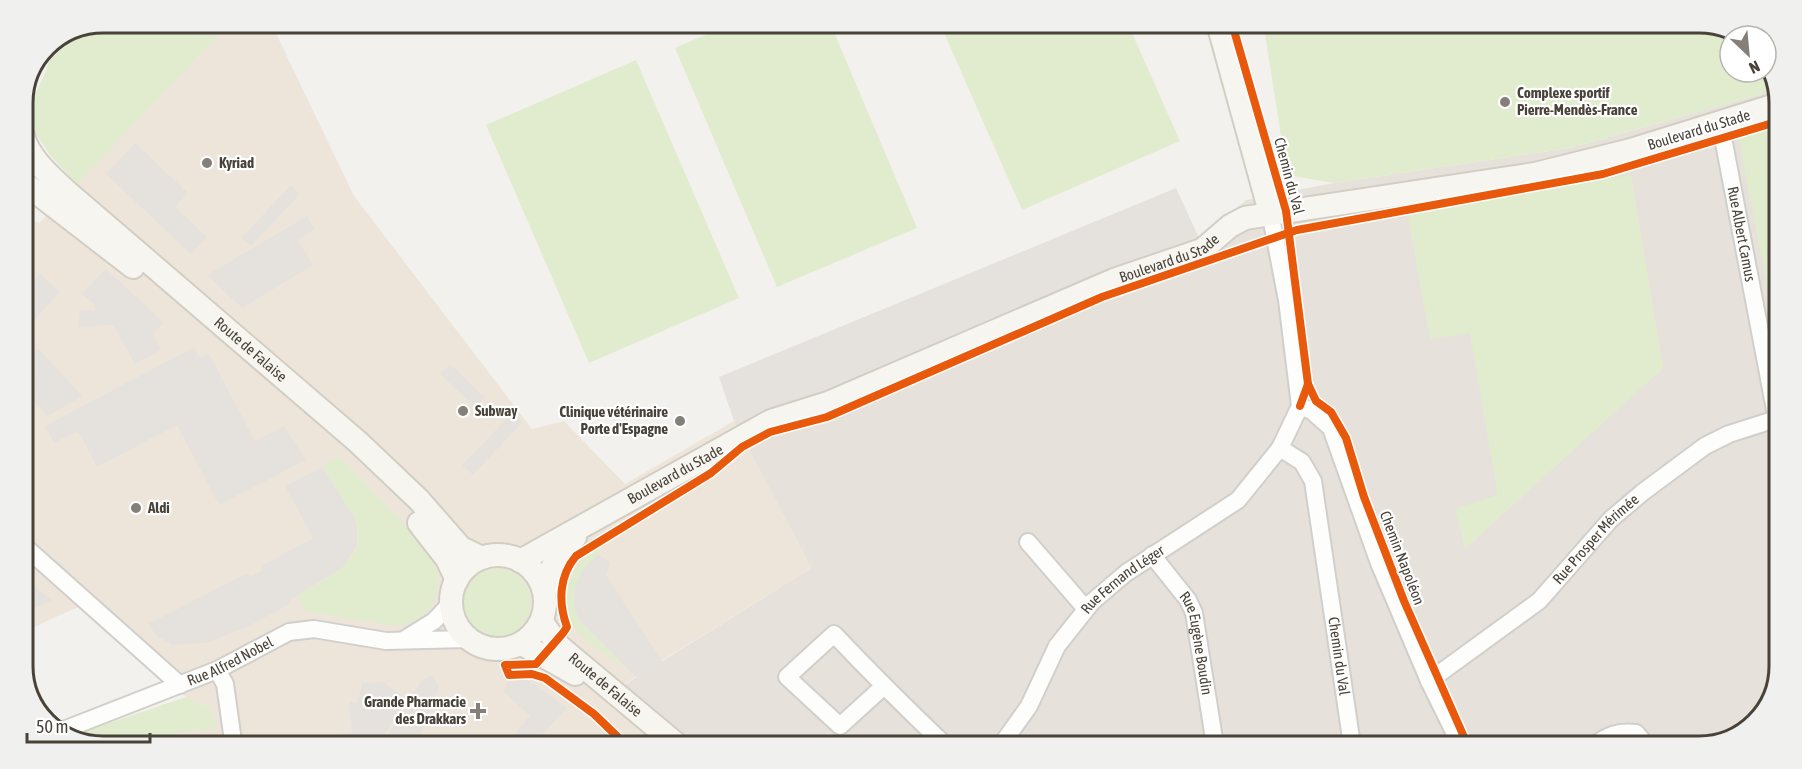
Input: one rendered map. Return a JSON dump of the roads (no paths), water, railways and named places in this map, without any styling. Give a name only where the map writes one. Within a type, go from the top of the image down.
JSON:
[{"type":"main road","name":"Chemin du Val","points":[[1221,33],[1270,212]]},
{"type":"main road","name":"Boulevard du Stade","points":[[520,561],[771,421],[828,403],[1114,280],[1203,250],[1230,226],[1245,218],[1270,212],[1535,174],[1769,107]]},
{"type":"main road","name":"Route de Falaise","points":[[33,155],[65,190],[358,442],[419,500],[461,548],[482,558]]},
{"type":"main road","name":"Route de Falaise","points":[[33,190],[175,301],[393,494],[433,538],[457,580]]},
{"type":"main road","name":"Boulevard du Stade","points":[[545,591],[549,569],[562,548],[594,520]]},
{"type":"main road","points":[[495,555],[520,561],[531,568],[545,591],[545,612],[542,622],[522,644],[494,650],[468,639],[456,623],[451,603],[457,580],[463,570],[482,558],[495,555]]},
{"type":"main road","name":"Route de Falaise","points":[[542,622],[558,645],[667,736]]},
{"type":"main road","name":"Route de Falaise","points":[[522,644],[566,667],[649,736]]},
{"type":"street","name":"Rue Albert Camus","points":[[1720,122],[1769,380]]},
{"type":"street","name":"Chemin du Val","points":[[1270,212],[1287,300],[1300,406]]},
{"type":"street","points":[[1281,448],[1300,406]]},
{"type":"street","name":"Chemin Napoléon","points":[[1300,406],[1321,418],[1331,428],[1379,563],[1429,681],[1456,736]]},
{"type":"street","name":"Rue Prosper Mérimée","points":[[1429,681],[1539,601],[1611,519],[1643,492],[1705,446],[1729,434],[1769,420]]},
{"type":"street","name":"Chemin du Val","points":[[1281,448],[1302,462],[1313,481],[1351,736]]},
{"type":"street","name":"Rue Fernand Léger","points":[[1008,736],[1029,706],[1057,646],[1086,609],[1126,573],[1238,500],[1281,448]]},
{"type":"street","points":[[1028,542],[1086,609]]},
{"type":"street","points":[[33,554],[180,685]]},
{"type":"street","name":"Rue Eugène Boudin","points":[[1152,555],[1188,600],[1194,613],[1214,736]]},
{"type":"street","points":[[404,640],[434,621],[451,603]]},
{"type":"street","name":"Rue Alfred Nobel","points":[[70,728],[217,670],[289,632],[314,629],[386,641],[468,639]]},
{"type":"street","points":[[884,686],[840,726],[787,677],[834,634],[936,736]]},
{"type":"street","points":[[217,670],[225,684],[232,736]]},
{"type":"street","points":[[1608,736],[1622,732],[1636,733],[1639,736]]},
{"type":"place","name":"Complexe sportif Pierre-Mendès-France","points":[[1505,102]]},
{"type":"place","name":"Kyriad","points":[[207,163]]},
{"type":"place","name":"Subway","points":[[463,411]]},
{"type":"place","name":"Clinique vétérinaire Porte d'Espagne","points":[[680,421]]},
{"type":"place","name":"Aldi","points":[[136,508]]},
{"type":"place","name":"Grande Pharmacie des Drakkars","points":[[478,711]]}]
